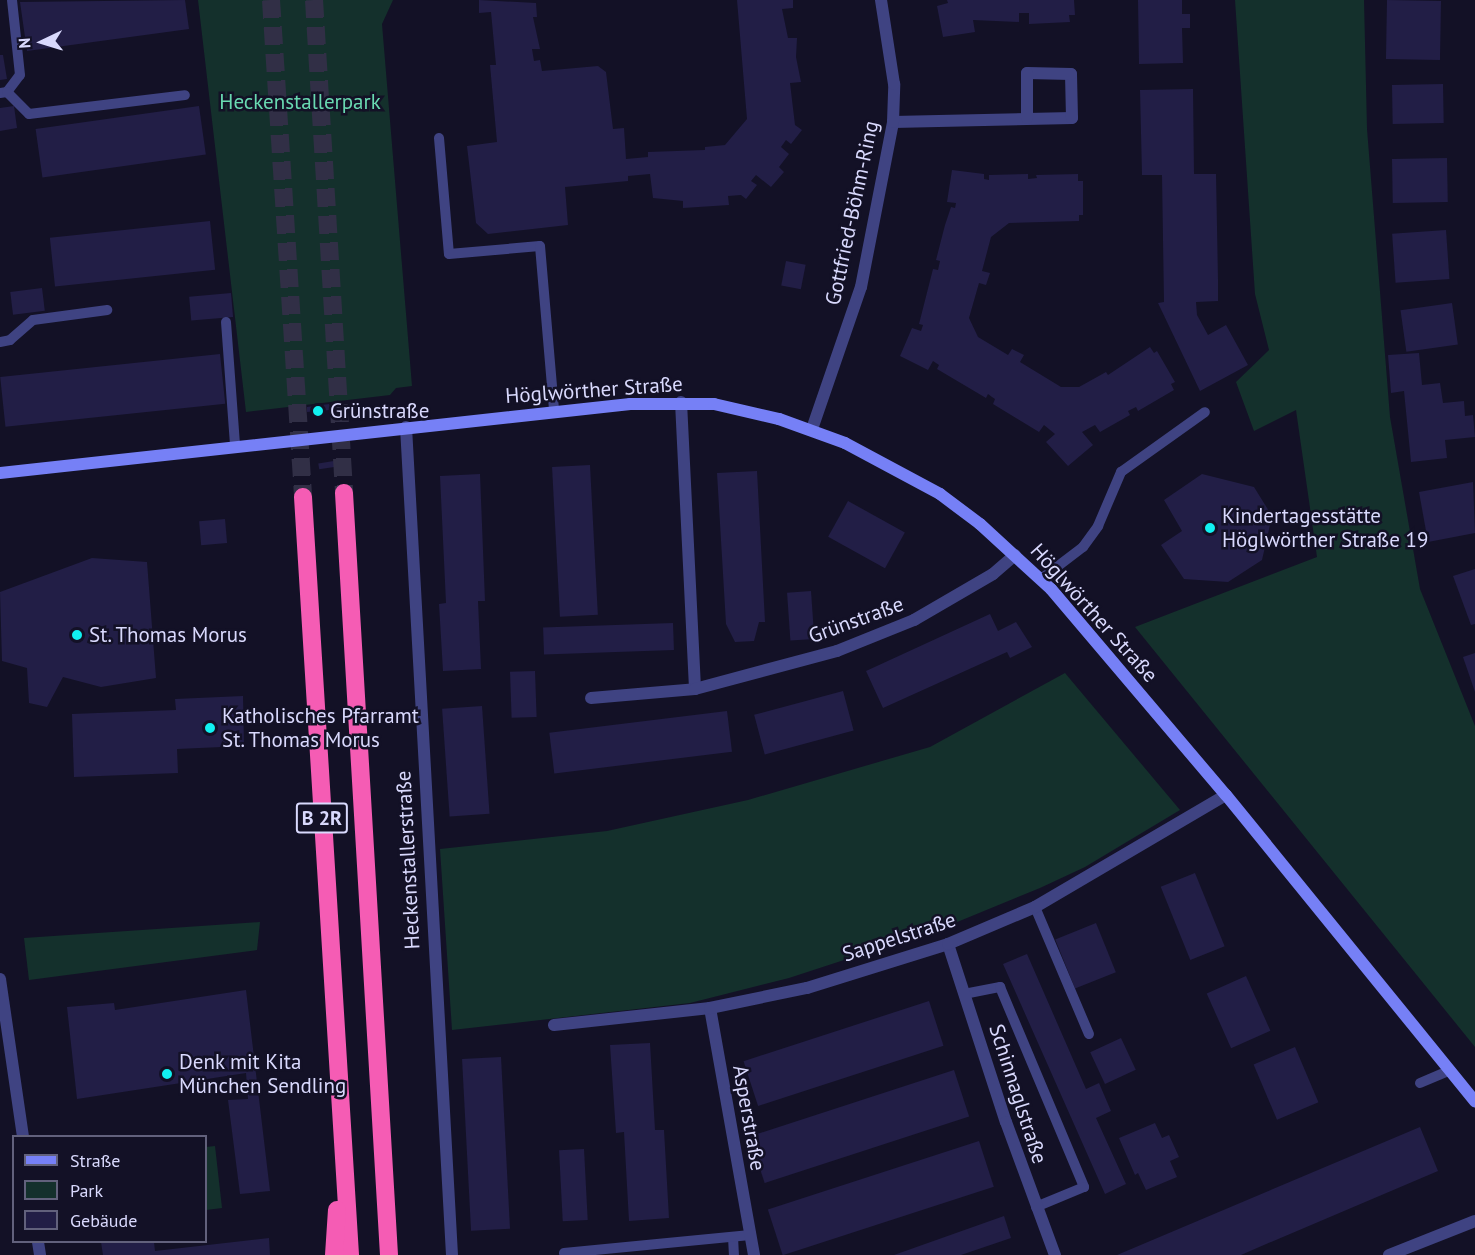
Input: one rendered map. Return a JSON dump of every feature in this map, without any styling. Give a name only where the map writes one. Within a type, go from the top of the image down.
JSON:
[{"type":"highway","name":"Heckenstallerstraße","points":[[344,493],[389,1255]]},
{"type":"highway","name":"B 2R","points":[[303,497],[341,1139],[350,1255]]},
{"type":"highway","points":[[334,1255],[341,1139]]},
{"type":"street","name":"Gottfried-Böhm-Ring","points":[[812,429],[861,287],[893,122],[894,84],[881,0]]},
{"type":"street","points":[[893,122],[1072,118],[1071,74],[1027,73],[1027,118]]},
{"type":"street","points":[[681,402],[695,689]]},
{"type":"street","name":"Höglwörther Straße","points":[[0,472],[554,410],[681,402],[722,406],[812,429],[909,475],[980,524],[1041,579],[1226,795],[1475,1101]]},
{"type":"street","name":"Heckenstallerstraße","points":[[406,427],[452,1255]]},
{"type":"street","name":"Grünstraße","points":[[591,698],[695,689],[837,651],[914,620],[993,574],[1014,555]]},
{"type":"street","name":"Sappelstraße","points":[[554,1025],[710,1008],[807,988],[948,944],[1035,907],[1226,795]]},
{"type":"street","name":"Schinnaglstraße","points":[[948,944],[1036,1207],[1055,1255]]},
{"type":"street","points":[[0,979],[23,1135]]},
{"type":"street","name":"Asperstraße","points":[[710,1008],[754,1255]]},
{"type":"street","points":[[1389,1255],[1475,1221]]},
{"type":"lane","points":[[12,0],[20,75],[3,93],[28,114],[185,95]]},
{"type":"lane","points":[[439,138],[449,254],[540,246],[554,410]]},
{"type":"lane","points":[[0,342],[10,340],[33,320],[107,310]]},
{"type":"lane","points":[[226,322],[235,446]]},
{"type":"lane","points":[[1041,579],[1083,547],[1098,526],[1121,472],[1205,412]]},
{"type":"lane","points":[[1035,907],[1089,1034]]},
{"type":"lane","points":[[964,994],[1000,987],[1084,1187],[1036,1207]]},
{"type":"lane","points":[[1420,1083],[1450,1070]]},
{"type":"lane","points":[[564,1253],[750,1235]]},
{"type":"lane","points":[[733,1237],[735,1255]]},
{"type":"green space","name":"Heckenstallerpark","points":[[198,0],[393,0],[382,24],[412,386],[396,388],[390,395],[246,412]]},
{"type":"green space","points":[[1235,0],[1364,0],[1367,129],[1390,417],[1420,589],[1475,726],[1475,1047],[1135,627],[1317,557],[1296,410],[1254,431],[1236,382],[1269,350],[1255,294]]},
{"type":"green space","points":[[1065,673],[1180,810],[1085,867],[1040,888],[945,927],[789,978],[690,1003],[452,1030],[440,849],[607,831],[748,800],[930,747]]},
{"type":"green space","points":[[260,922],[257,950],[29,980],[24,938]]},
{"type":"green space","points":[[215,1146],[222,1208],[207,1210],[207,1147]]},
{"type":"building","points":[[185,0],[189,29],[27,51],[20,2]]},
{"type":"building","points":[[479,0],[536,3],[537,17],[533,17],[540,49],[532,49],[534,61],[540,60],[542,71],[598,66],[606,72],[613,129],[624,128],[626,159],[648,157],[648,152],[705,150],[705,147],[725,145],[747,119],[737,0],[793,0],[793,8],[782,9],[788,38],[797,38],[796,57],[801,82],[790,83],[795,125],[802,130],[791,144],[786,140],[781,147],[789,154],[779,167],[784,172],[771,187],[756,175],[751,181],[757,185],[746,199],[741,195],[728,196],[729,205],[683,208],[683,201],[653,198],[650,174],[628,176],[628,181],[565,187],[568,225],[488,234],[476,223],[467,146],[497,142],[490,65],[496,65],[491,12],[479,13]]},
{"type":"building","points":[[947,0],[1074,0],[1075,15],[1069,15],[1070,22],[1029,24],[1029,13],[1019,13],[1019,22],[973,20],[975,32],[943,37],[937,6],[948,3]]},
{"type":"building","points":[[1138,0],[1182,0],[1182,14],[1190,14],[1190,28],[1182,28],[1183,63],[1139,64]]},
{"type":"building","points":[[1387,0],[1441,1],[1440,60],[1386,59]]},
{"type":"building","points":[[0,55],[3,55],[7,79],[0,80]]},
{"type":"building","points":[[1443,84],[1444,123],[1393,124],[1392,85]]},
{"type":"building","points":[[1193,89],[1194,174],[1216,174],[1218,280],[1218,301],[1196,302],[1197,315],[1208,335],[1226,325],[1248,365],[1200,391],[1158,303],[1164,302],[1162,175],[1142,175],[1140,90]]},
{"type":"building","points":[[14,106],[17,128],[0,131],[0,108]]},
{"type":"building","points":[[199,106],[206,155],[42,177],[36,129]]},
{"type":"building","points":[[1447,158],[1448,202],[1393,203],[1392,159]]},
{"type":"building","points":[[952,170],[984,174],[984,179],[989,180],[989,175],[1028,174],[1028,179],[1037,178],[1036,175],[1078,174],[1078,181],[1083,181],[1083,215],[1079,215],[1079,221],[1009,223],[991,237],[982,271],[990,273],[986,285],[979,283],[969,318],[978,337],[1008,355],[1012,349],[1024,355],[1020,362],[1061,387],[1079,387],[1106,372],[1108,375],[1150,347],[1154,353],[1157,351],[1175,382],[1171,384],[1174,390],[1138,411],[1136,407],[1128,411],[1130,415],[1100,432],[1095,425],[1082,432],[1093,445],[1068,466],[1046,442],[1055,434],[1044,425],[1039,432],[993,404],[995,399],[988,394],[986,398],[937,369],[939,365],[933,361],[928,370],[900,356],[912,328],[921,331],[923,325],[919,324],[933,269],[938,270],[940,261],[936,260],[945,225],[951,207],[955,208],[956,203],[947,202]]},
{"type":"building","points":[[210,221],[215,270],[55,287],[50,238]]},
{"type":"building","points":[[1446,230],[1449,279],[1396,283],[1392,234]]},
{"type":"building","points":[[786,261],[806,265],[801,289],[781,286]]},
{"type":"building","points":[[42,288],[45,311],[13,315],[10,292]]},
{"type":"building","points":[[231,293],[233,317],[191,321],[189,297]]},
{"type":"building","points":[[1452,303],[1458,345],[1406,352],[1401,310]]},
{"type":"building","points":[[1419,353],[1422,385],[1440,383],[1443,403],[1464,401],[1465,416],[1473,415],[1475,437],[1445,440],[1447,458],[1411,462],[1404,391],[1391,393],[1388,355]]},
{"type":"building","points":[[220,354],[225,404],[5,427],[0,377]]},
{"type":"building","points":[[329,404],[330,410],[307,412],[307,407]]},
{"type":"building","points":[[340,460],[341,466],[319,469],[318,463]]},
{"type":"building","points":[[590,465],[598,615],[560,617],[552,467]]},
{"type":"building","points":[[757,471],[765,622],[759,622],[754,641],[735,642],[726,624],[717,473]]},
{"type":"building","points":[[480,474],[485,601],[478,601],[481,669],[443,671],[439,604],[446,603],[440,476]]},
{"type":"building","points":[[1202,474],[1254,487],[1272,516],[1262,560],[1228,582],[1184,579],[1161,545],[1182,531],[1164,500]]},
{"type":"building","points":[[1473,482],[1475,533],[1428,542],[1419,492]]},
{"type":"building","points":[[848,501],[905,533],[885,568],[828,537]]},
{"type":"building","points":[[225,519],[227,543],[201,545],[199,521]]},
{"type":"building","name":"St. Thomas Morus","points":[[92,558],[147,562],[156,678],[101,687],[63,677],[47,707],[29,703],[27,668],[2,661],[0,592]]},
{"type":"building","points":[[1475,569],[1475,624],[1471,625],[1453,576]]},
{"type":"building","points":[[811,591],[814,639],[790,641],[787,593]]},
{"type":"building","points":[[990,614],[998,631],[1016,622],[1032,647],[1010,658],[1007,652],[883,708],[866,671]]},
{"type":"building","points":[[673,623],[674,650],[544,655],[543,628]]},
{"type":"building","points":[[1475,653],[1475,692],[1463,657]]},
{"type":"building","points":[[535,671],[537,717],[512,718],[510,672]]},
{"type":"building","points":[[843,691],[854,731],[765,754],[754,715]]},
{"type":"building","points":[[243,696],[244,746],[177,749],[178,773],[74,777],[72,714],[176,710],[175,699]]},
{"type":"building","points":[[482,706],[490,814],[450,817],[442,709]]},
{"type":"building","points":[[727,711],[732,752],[554,774],[549,733]]},
{"type":"building","points":[[1195,873],[1225,946],[1190,960],[1161,887]]},
{"type":"building","points":[[1096,923],[1116,972],[1075,989],[1055,939]]},
{"type":"building","points":[[1027,954],[1086,1089],[1099,1083],[1111,1111],[1096,1118],[1126,1184],[1105,1194],[1003,964]]},
{"type":"building","points":[[1246,976],[1270,1031],[1231,1048],[1207,993]]},
{"type":"building","points":[[246,990],[270,1191],[240,1194],[228,1100],[248,1099],[246,1073],[77,1099],[67,1007],[114,1003],[115,1010]]},
{"type":"building","points":[[929,1001],[944,1046],[758,1106],[744,1061]]},
{"type":"building","points":[[1121,1038],[1136,1070],[1105,1084],[1090,1052]]},
{"type":"building","points":[[650,1043],[655,1130],[664,1130],[669,1218],[629,1221],[624,1132],[616,1133],[610,1045]]},
{"type":"building","points":[[1295,1047],[1318,1102],[1277,1120],[1254,1065]]},
{"type":"building","points":[[501,1057],[510,1229],[471,1231],[462,1059]]},
{"type":"building","points":[[954,1070],[969,1117],[765,1183],[750,1136]]},
{"type":"building","points":[[1155,1123],[1162,1138],[1169,1135],[1179,1157],[1170,1161],[1177,1177],[1146,1190],[1138,1173],[1135,1175],[1119,1138]]},
{"type":"building","points":[[1420,1127],[1438,1171],[1241,1255],[1117,1255]]},
{"type":"building","points":[[979,1141],[994,1187],[783,1255],[768,1210]]},
{"type":"building","points":[[584,1149],[588,1220],[563,1221],[559,1150]]},
{"type":"building","points":[[1004,1216],[1011,1238],[961,1255],[894,1255]]},
{"type":"building","points":[[269,1238],[270,1255],[103,1255],[101,1243],[154,1243],[155,1251]]},
{"type":"tunnel","points":[[271,0],[303,497]]},
{"type":"tunnel","points":[[314,0],[344,493]]},
{"type":"place","name":"Grünstraße","points":[[318,411]]},
{"type":"place","name":"Kindertagesstätte Höglwörther Straße 19","points":[[1210,528]]},
{"type":"place","name":"St. Thomas Morus","points":[[77,635]]},
{"type":"place","name":"Katholisches Pfarramt St. Thomas Morus","points":[[210,728]]},
{"type":"place","name":"Denk mit Kita München Sendling","points":[[167,1074]]}]
